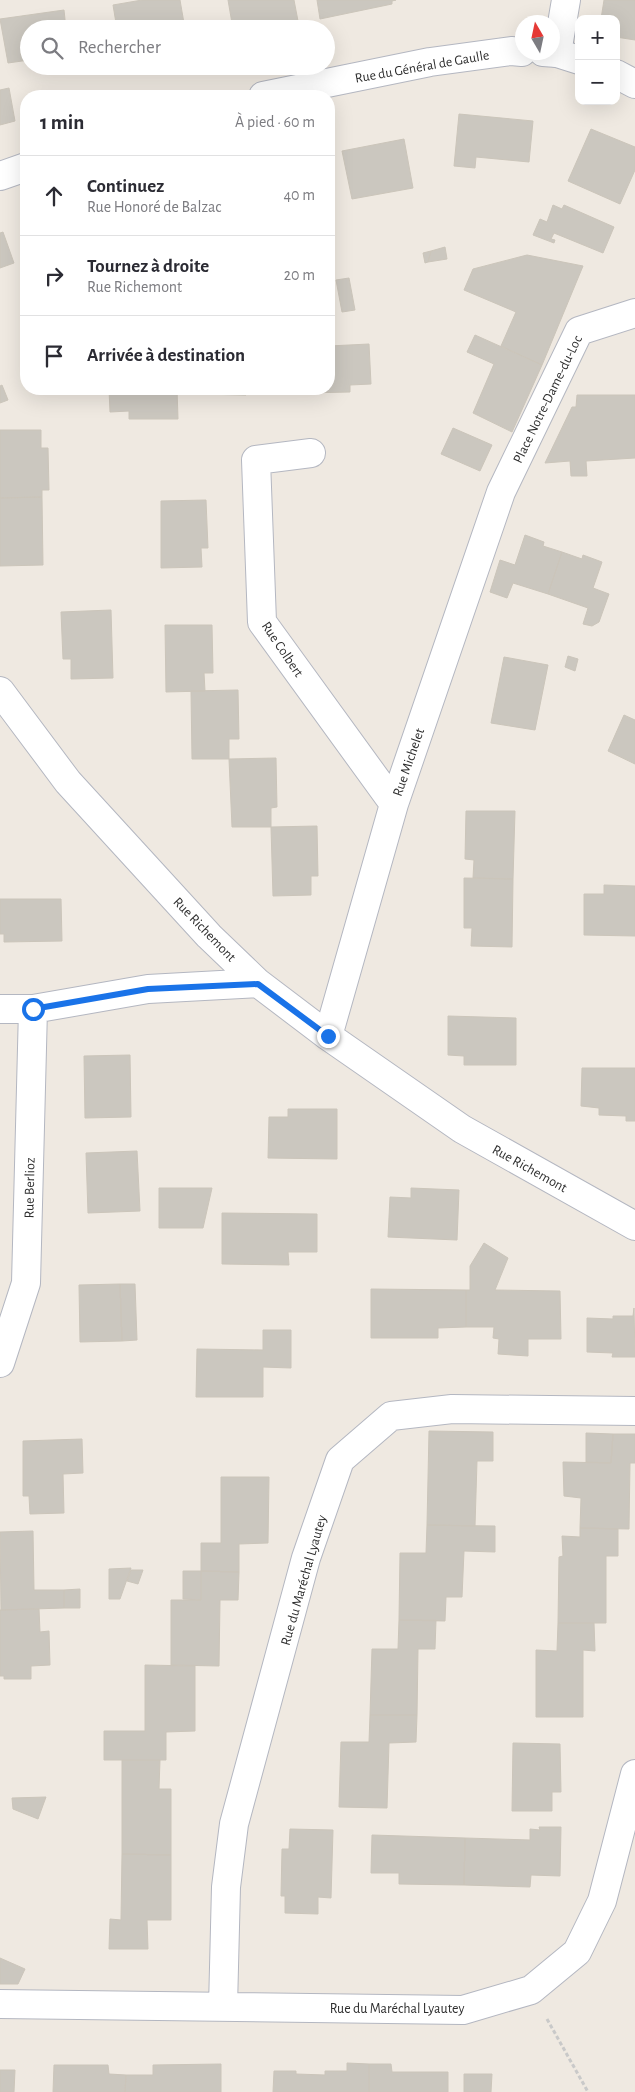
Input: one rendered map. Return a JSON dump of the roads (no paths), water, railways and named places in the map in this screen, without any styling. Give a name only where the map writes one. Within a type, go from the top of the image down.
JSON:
[{"type":"street","points":[[560,55],[566,0]]},
{"type":"street","name":"Rue du Général de Gaulle","points":[[292,90],[430,62],[515,51]]},
{"type":"street","points":[[620,76],[635,84]]},
{"type":"street","points":[[0,176],[20,169]]},
{"type":"street","name":"Place Notre-Dame-du-Loc","points":[[501,492],[579,331],[635,313]]},
{"type":"street","name":"Rue Colbert","points":[[311,453],[256,460],[262,622],[394,804]]},
{"type":"street","name":"Rue Michelet","points":[[328,1036],[394,804],[501,492]]},
{"type":"street","name":"Rue Richemont","points":[[0,691],[68,782],[209,936],[258,984],[328,1036],[462,1129],[635,1226]]},
{"type":"street","points":[[0,1010],[33,1009],[148,989],[258,984]]},
{"type":"street","name":"Rue Berlioz","points":[[0,1363],[26,1283],[33,1009]]},
{"type":"street","name":"Rue du Maréchal Lyautey","points":[[223,2007],[226,1887],[234,1824],[306,1558],[340,1460],[390,1416],[452,1410],[635,1411]]},
{"type":"street","name":"Rue du Maréchal Lyautey","points":[[0,2004],[464,2010],[531,1990],[576,1952],[602,1901],[635,1774]]}]
